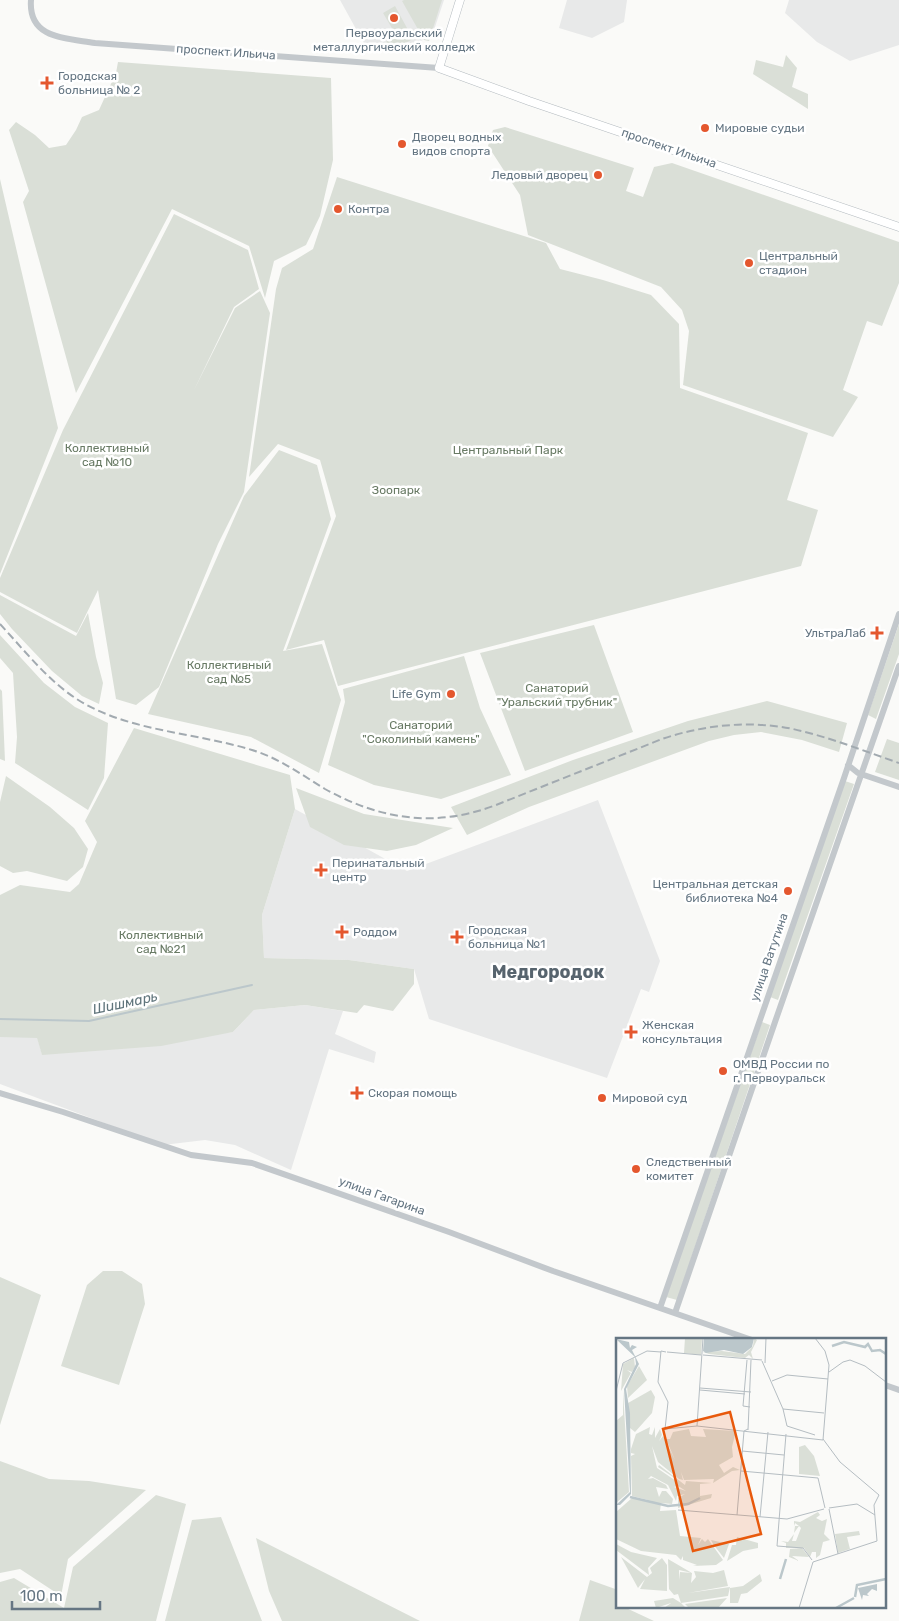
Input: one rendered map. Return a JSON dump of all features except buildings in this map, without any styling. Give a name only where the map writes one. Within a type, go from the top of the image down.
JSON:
[{"type":"main road","points":[[439,68],[460,0]]},
{"type":"main road","name":"проспект Ильича","points":[[439,68],[529,101],[899,227]]},
{"type":"street","name":"проспект Ильича","points":[[31,3],[32,15],[38,25],[47,33],[61,38],[95,43],[439,68]]},
{"type":"street","name":"улица Ватутина","points":[[660,1308],[899,614]]},
{"type":"street","points":[[675,1313],[899,666]]},
{"type":"street","points":[[848,765],[854,771],[899,787]]},
{"type":"street","name":"улица Гагарина","points":[[0,1093],[191,1155],[252,1162],[746,1338]]},
{"type":"street","points":[[886,1385],[899,1390]]},
{"type":"shaded area","name":"Первоуральский металлургический колледж","points":[[340,0],[444,0],[432,36],[400,50],[366,47]]},
{"type":"shaded area","points":[[567,0],[627,0],[624,22],[592,38],[559,28]]},
{"type":"shaded area","points":[[789,0],[899,0],[899,45],[850,61],[817,42],[785,13]]},
{"type":"shaded area","name":"Городская больница №1","points":[[598,800],[660,961],[649,992],[641,989],[607,1078],[429,1019],[414,969],[349,960],[264,958],[262,915],[295,809],[407,871]]},
{"type":"shaded area","points":[[305,1005],[343,1011],[335,1034],[376,1052],[374,1063],[329,1049],[291,1170],[235,1145],[205,1140],[163,1145],[0,1084],[0,1037],[37,1037],[42,1054],[233,1032],[254,1010]]},
{"type":"green space","points":[[442,0],[429,41],[424,40],[402,1]]},
{"type":"green space","points":[[395,6],[413,39],[396,48],[380,46],[396,35],[383,13]]},
{"type":"green space","points":[[786,55],[797,68],[792,87],[808,94],[808,109],[753,74],[756,60],[783,67]]},
{"type":"green space","points":[[118,62],[331,78],[333,160],[320,216],[306,245],[274,261],[265,298],[249,246],[172,209],[76,393],[23,202],[29,191],[9,130],[16,122],[35,135],[49,148],[66,145],[82,117],[99,110],[116,73]]},
{"type":"green space","name":"Центральный стадион","points":[[505,127],[634,168],[626,191],[643,197],[654,167],[672,163],[899,242],[899,283],[882,326],[867,321],[843,390],[858,397],[833,437],[683,385],[689,331],[682,310],[661,287],[528,235],[520,195],[488,146],[493,130]]},
{"type":"green space","name":"Центральный Парк","points":[[337,177],[546,243],[560,269],[651,295],[679,324],[680,388],[808,433],[787,500],[818,510],[801,566],[338,686],[324,640],[286,650],[336,516],[320,460],[278,444],[249,477],[276,289],[282,268],[313,249]]},
{"type":"green space","points":[[0,179],[58,428],[0,574]]},
{"type":"green space","name":"Коллективный сад №10","points":[[174,214],[248,250],[259,289],[234,307],[194,390],[235,308],[260,291],[270,313],[244,492],[218,544],[159,687],[136,705],[116,699],[98,590],[77,633],[0,592],[0,578],[63,430]]},
{"type":"green space","name":"Коллективный сад №5","points":[[279,450],[317,465],[331,519],[283,651],[322,644],[341,700],[319,773],[251,737],[148,714],[244,496]]},
{"type":"green space","points":[[0,595],[76,636],[88,613],[103,683],[99,704],[82,696],[52,671],[12,629],[0,614]]},
{"type":"green space","points":[[899,624],[899,654],[876,719],[868,715]]},
{"type":"green space","name":"Санаторий \"Уральский трубник\"","points":[[594,625],[633,732],[525,771],[480,653]]},
{"type":"green space","points":[[0,635],[44,683],[75,707],[108,723],[104,778],[88,810],[15,763],[17,737],[13,673],[0,658]]},
{"type":"green space","name":"Санаторий \"Соколиный камень\"","points":[[464,656],[480,708],[511,775],[441,799],[374,785],[328,765],[345,702],[343,689]]},
{"type":"green space","points":[[0,689],[2,691],[5,761],[0,759]]},
{"type":"green space","points":[[767,701],[847,723],[839,752],[802,740],[761,732],[734,735],[709,741],[529,807],[467,835],[451,807],[573,760],[688,721]]},
{"type":"green space","name":"Коллективный сад №21","points":[[134,728],[290,775],[295,809],[262,915],[264,958],[349,960],[414,969],[414,984],[393,1011],[364,1005],[357,1013],[305,1005],[254,1010],[233,1032],[161,1046],[42,1055],[37,1038],[0,1037],[0,895],[20,885],[70,892],[79,884],[97,842],[85,821]]},
{"type":"green space","points":[[887,739],[899,743],[899,780],[875,772]]},
{"type":"green space","points":[[6,776],[50,807],[74,828],[88,849],[83,867],[67,881],[27,871],[13,873],[0,866],[0,802]]},
{"type":"green space","points":[[845,781],[854,784],[778,1000],[770,997]]},
{"type":"green space","points":[[296,788],[364,814],[453,828],[416,845],[387,851],[344,845],[310,827]]},
{"type":"green space","points":[[762,1022],[770,1025],[677,1300],[666,1297]]},
{"type":"green space","points":[[103,1271],[122,1271],[142,1284],[145,1304],[119,1385],[61,1366],[87,1285]]},
{"type":"green space","points":[[0,1277],[41,1295],[0,1425]]},
{"type":"green space","points":[[0,1461],[49,1479],[89,1481],[146,1490],[68,1559],[61,1596],[20,1569],[0,1573]]},
{"type":"green space","points":[[156,1495],[186,1504],[156,1621],[0,1621],[0,1582],[14,1578],[64,1608],[73,1567]]},
{"type":"green space","points":[[221,1517],[262,1621],[165,1621],[192,1520]]},
{"type":"green space","points":[[256,1538],[420,1621],[282,1621],[269,1591]]},
{"type":"green space","points":[[590,1580],[616,1589],[616,1608],[626,1608],[654,1621],[579,1621]]},
{"type":"waterway","name":"Шишмарь","points":[[0,1019],[89,1021],[252,985]]},
{"type":"railway","points":[[0,624],[50,678],[85,704],[125,721],[231,744],[262,753],[346,800],[388,814],[430,818],[452,817],[474,812],[662,739],[694,730],[727,725],[777,726],[793,729],[833,740],[899,763]]},
{"type":"place","name":"Первоуральский металлургический колледж","points":[[394,18]]},
{"type":"place","name":"Городская больница № 2","points":[[47,83]]},
{"type":"place","name":"Мировые судьи","points":[[705,128]]},
{"type":"place","name":"Дворец водных видов спорта","points":[[402,144]]},
{"type":"place","name":"Ледовый дворец","points":[[598,175]]},
{"type":"place","name":"Контра","points":[[338,209]]},
{"type":"place","name":"Центральный стадион","points":[[749,263]]},
{"type":"place","name":"УльтраЛаб","points":[[877,633]]},
{"type":"place","name":"Life Gym","points":[[451,694]]},
{"type":"place","name":"Перинатальный центр","points":[[321,870]]},
{"type":"place","name":"Центральная детская библиотека №4","points":[[788,891]]},
{"type":"place","name":"Роддом","points":[[342,932]]},
{"type":"place","name":"Городская больница №1","points":[[457,937]]},
{"type":"place","name":"Женская консультация","points":[[631,1032]]},
{"type":"place","name":"ОМВД России по г. Первоуральск","points":[[723,1071]]},
{"type":"place","name":"Скорая помощь","points":[[357,1093]]},
{"type":"place","name":"Мировой суд","points":[[602,1098]]},
{"type":"place","name":"Следственный комитет","points":[[636,1169]]},
{"type":"district","name":"Медгородок","points":[[548,972]]},
{"type":"park label","name":"Зоопарк","points":[[396,490]]}]
